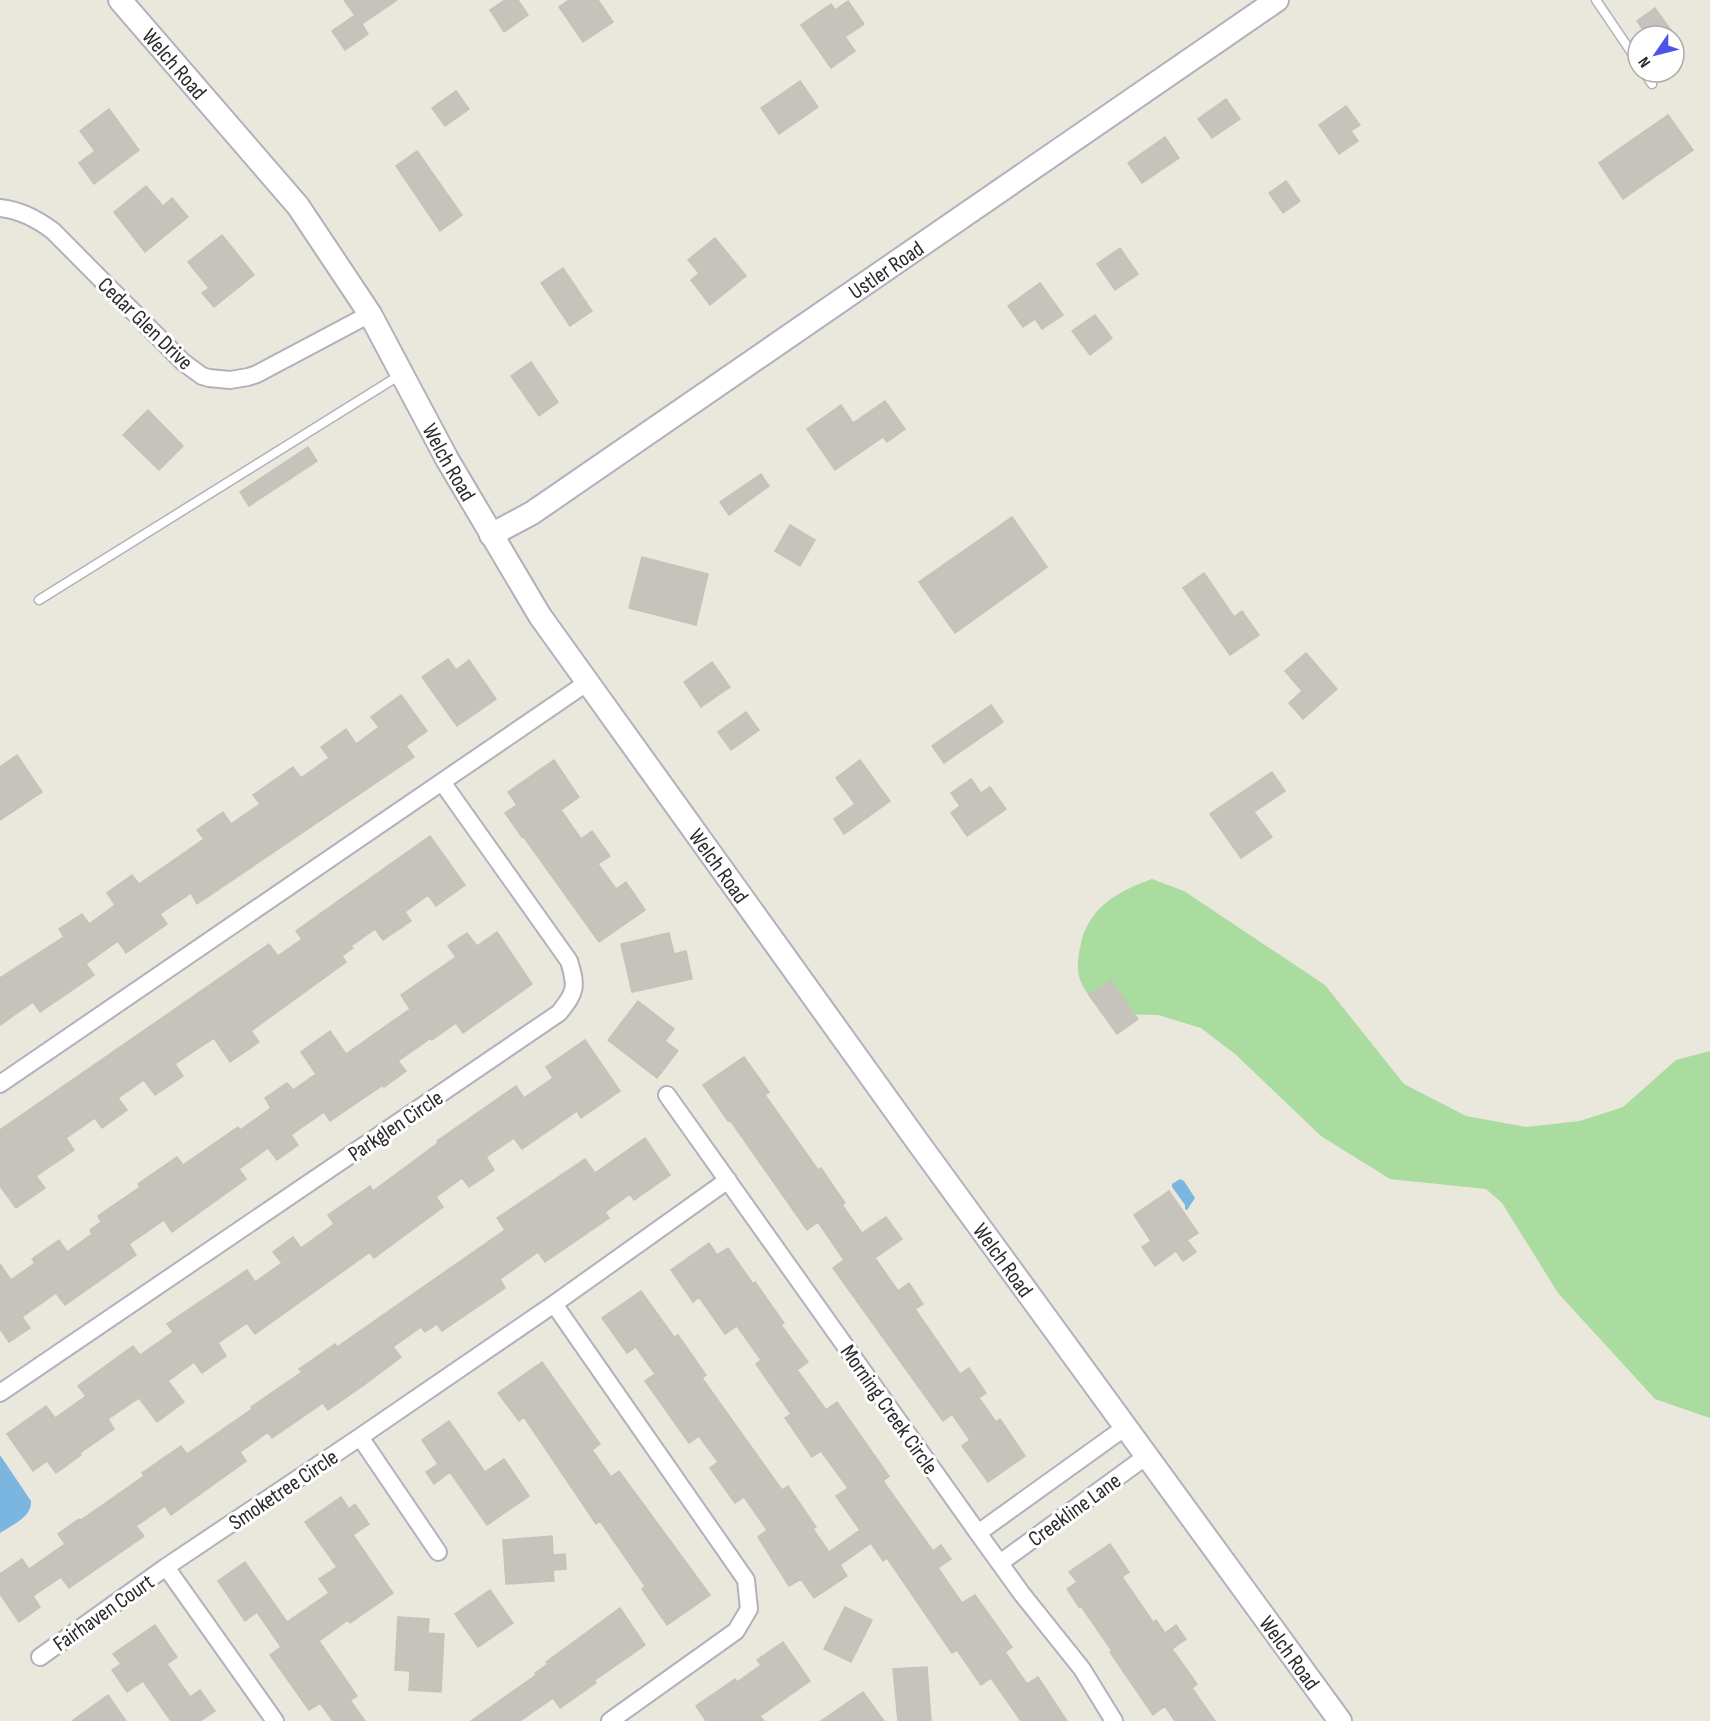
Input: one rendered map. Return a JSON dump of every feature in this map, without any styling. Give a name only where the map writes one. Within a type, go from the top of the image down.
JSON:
[{"type":"main road","name":"Welch Road","points":[[120,0],[298,206],[370,314],[447,459],[540,616],[911,1132],[1340,1721]]},
{"type":"main road","name":"Ustler Road","points":[[490,535],[532,513],[1277,0]]},
{"type":"street","name":"Cedar Glen Drive","points":[[0,208],[31,217],[53,231],[183,362],[202,376],[230,380],[257,374],[370,314]]},
{"type":"street","points":[[0,1084],[588,682]]},
{"type":"street","name":"Parkglen Circle","points":[[0,1393],[559,1013],[571,999],[576,983],[569,962],[442,782]]},
{"type":"street","name":"Morning Creek Circle","points":[[667,1095],[978,1533],[1082,1669],[1114,1721]]},
{"type":"street","name":"Smoketree Circle","points":[[166,1567],[554,1304],[728,1180]]},
{"type":"street","points":[[554,1304],[746,1580],[749,1609],[736,1631],[610,1721]]},
{"type":"street","name":"Creekline Lane","points":[[978,1533],[1127,1426]]},
{"type":"street","points":[[360,1437],[438,1552]]},
{"type":"street","name":"Creekline Lane","points":[[1000,1563],[1148,1455]]},
{"type":"street","points":[[166,1567],[275,1721]]},
{"type":"street","name":"Fairhaven Court","points":[[40,1657],[166,1567]]},
{"type":"lane","points":[[1596,0],[1626,44]]},
{"type":"lane","points":[[39,600],[403,373]]},
{"type":"green space","points":[[1152,879],[1184,891],[1325,985],[1404,1084],[1466,1116],[1526,1127],[1580,1121],[1623,1107],[1676,1060],[1710,1051],[1710,1418],[1655,1399],[1558,1293],[1502,1203],[1486,1189],[1390,1179],[1321,1136],[1235,1054],[1201,1028],[1158,1015],[1110,1014],[1092,999],[1081,983],[1078,968],[1080,948],[1089,922],[1105,903],[1115,896]]},
{"type":"water","points":[[1180,1179],[1184,1181],[1195,1198],[1187,1210],[1172,1187],[1172,1184]]},
{"type":"water","points":[[0,1455],[31,1501],[25,1516],[0,1533]]},
{"type":"building","points":[[344,0],[397,0],[362,24],[368,34],[345,50],[332,31],[355,15]]},
{"type":"building","points":[[505,0],[518,0],[528,15],[504,32],[490,10]]},
{"type":"building","points":[[569,0],[598,0],[613,22],[583,42],[559,7]]},
{"type":"building","points":[[848,1],[864,24],[845,37],[855,51],[831,68],[801,25],[831,4],[835,10]]},
{"type":"building","points":[[1655,8],[1666,24],[1639,24],[1637,21]]},
{"type":"building","points":[[800,81],[818,107],[779,134],[761,108]]},
{"type":"building","points":[[456,91],[469,109],[445,126],[432,108]]},
{"type":"building","points":[[1226,99],[1240,119],[1212,138],[1198,119]]},
{"type":"building","points":[[1346,106],[1360,125],[1351,131],[1358,141],[1339,154],[1319,125]]},
{"type":"building","points":[[109,109],[139,150],[94,184],[79,163],[95,151],[80,131]]},
{"type":"building","points":[[1668,115],[1693,150],[1623,199],[1599,163]]},
{"type":"building","points":[[1165,137],[1179,158],[1142,183],[1128,163]]},
{"type":"building","points":[[417,151],[462,215],[440,231],[396,166]]},
{"type":"building","points":[[1286,181],[1300,201],[1283,213],[1269,193]]},
{"type":"building","points":[[146,186],[163,206],[172,198],[188,217],[145,252],[114,212]]},
{"type":"building","points":[[222,235],[254,275],[214,307],[202,293],[209,288],[188,262]]},
{"type":"building","points":[[715,238],[746,276],[710,305],[691,280],[699,273],[688,260]]},
{"type":"building","points":[[1120,248],[1138,274],[1115,290],[1097,264]]},
{"type":"building","points":[[563,268],[592,311],[570,326],[541,283]]},
{"type":"building","points":[[1040,283],[1063,315],[1042,329],[1035,319],[1023,327],[1008,306]]},
{"type":"building","points":[[1095,315],[1112,338],[1090,355],[1072,331]]},
{"type":"building","points":[[531,362],[558,402],[539,416],[511,376]]},
{"type":"building","points":[[885,401],[905,429],[887,442],[883,437],[835,470],[807,429],[841,405],[853,423]]},
{"type":"building","points":[[148,410],[183,446],[159,470],[123,435]]},
{"type":"building","points":[[308,447],[317,461],[249,506],[240,492]]},
{"type":"building","points":[[761,474],[769,486],[729,515],[720,502]]},
{"type":"building","points":[[1012,517],[1047,567],[955,633],[919,582]]},
{"type":"building","points":[[790,525],[815,540],[800,566],[775,551]]},
{"type":"building","points":[[642,557],[708,574],[696,625],[629,608]]},
{"type":"building","points":[[1204,573],[1234,617],[1242,611],[1259,635],[1230,655],[1183,588]]},
{"type":"building","points":[[1306,653],[1337,689],[1303,719],[1289,703],[1302,691],[1285,671]]},
{"type":"building","points":[[448,659],[456,670],[469,660],[496,699],[457,726],[422,677]]},
{"type":"building","points":[[712,662],[730,687],[701,707],[684,682]]},
{"type":"building","points":[[401,695],[427,731],[406,746],[414,757],[197,904],[191,893],[160,914],[167,924],[126,953],[118,941],[86,964],[94,975],[40,1012],[33,1002],[0,1025],[0,978],[64,937],[59,929],[82,914],[89,924],[115,905],[107,893],[132,875],[139,884],[204,839],[197,830],[223,812],[231,824],[260,804],[253,795],[293,767],[301,778],[329,758],[321,747],[346,729],[356,744],[379,727],[371,717]]},
{"type":"building","points":[[991,705],[1003,722],[944,763],[932,746]]},
{"type":"building","points":[[746,712],[759,730],[731,750],[718,732]]},
{"type":"building","points":[[17,755],[42,792],[0,820],[0,767]]},
{"type":"building","points":[[554,760],[579,797],[561,810],[581,839],[592,831],[610,856],[598,864],[616,889],[626,882],[645,910],[599,942],[505,813],[517,805],[508,792]]},
{"type":"building","points":[[860,760],[890,801],[844,834],[834,819],[855,804],[836,778]]},
{"type":"building","points":[[1272,772],[1285,791],[1254,812],[1272,837],[1241,858],[1210,814]]},
{"type":"building","points":[[971,779],[981,793],[990,787],[1006,809],[967,836],[951,813],[960,806],[951,793]]},
{"type":"building","points":[[430,836],[465,885],[436,906],[428,895],[405,912],[411,921],[383,940],[375,929],[351,946],[353,948],[342,956],[346,962],[251,1031],[259,1042],[230,1062],[214,1038],[175,1064],[183,1076],[155,1095],[144,1080],[118,1098],[127,1110],[102,1128],[95,1118],[66,1138],[74,1150],[36,1176],[45,1188],[16,1208],[0,1186],[0,1130],[269,944],[278,956],[302,939],[296,931]]},
{"type":"building","points":[[497,932],[532,984],[463,1033],[456,1023],[432,1040],[431,1038],[398,1061],[406,1071],[384,1087],[383,1085],[330,1121],[324,1112],[291,1135],[298,1145],[277,1160],[268,1148],[239,1169],[246,1179],[172,1232],[164,1220],[129,1244],[136,1255],[65,1305],[56,1293],[22,1317],[30,1328],[9,1342],[0,1329],[0,1264],[11,1280],[35,1263],[32,1259],[59,1240],[67,1252],[92,1234],[90,1230],[101,1222],[98,1216],[140,1187],[138,1184],[177,1157],[183,1165],[238,1127],[240,1130],[271,1108],[265,1098],[287,1083],[293,1090],[316,1074],[301,1052],[330,1031],[346,1054],[410,1009],[401,995],[456,957],[448,946],[467,933],[477,946]]},
{"type":"building","points":[[669,933],[674,954],[686,951],[692,979],[632,992],[621,944]]},
{"type":"building","points":[[1111,981],[1138,1019],[1117,1034],[1089,995]]},
{"type":"building","points":[[638,1001],[674,1029],[665,1041],[678,1051],[657,1078],[608,1040]]},
{"type":"building","points":[[585,1040],[620,1091],[581,1118],[577,1111],[522,1149],[514,1138],[486,1157],[494,1170],[469,1187],[462,1178],[436,1197],[443,1207],[374,1258],[370,1252],[255,1334],[247,1323],[218,1343],[226,1356],[202,1373],[194,1362],[168,1381],[184,1402],[157,1422],[139,1398],[108,1419],[114,1429],[56,1473],[47,1461],[33,1471],[7,1434],[46,1406],[55,1418],[86,1396],[78,1386],[133,1346],[140,1355],[173,1332],[167,1324],[247,1270],[255,1282],[282,1263],[273,1252],[293,1237],[301,1248],[334,1224],[328,1215],[370,1186],[373,1191],[438,1143],[437,1141],[516,1086],[524,1098],[553,1078],[546,1067]]},
{"type":"building","points":[[744,1057],[769,1092],[765,1095],[818,1170],[821,1168],[845,1203],[842,1205],[862,1233],[886,1217],[902,1239],[875,1258],[898,1291],[909,1283],[923,1304],[915,1309],[960,1374],[969,1368],[986,1393],[979,1398],[996,1422],[1000,1419],[1025,1456],[988,1482],[962,1446],[970,1440],[952,1414],[943,1421],[833,1268],[844,1260],[818,1222],[807,1230],[703,1085]]},
{"type":"building","points":[[645,1138],[670,1175],[634,1200],[630,1194],[605,1212],[609,1218],[545,1262],[538,1252],[500,1279],[505,1288],[442,1331],[437,1324],[425,1332],[421,1327],[393,1347],[401,1357],[328,1410],[323,1403],[272,1438],[268,1432],[240,1452],[246,1461],[171,1515],[165,1506],[136,1526],[144,1536],[69,1588],[61,1577],[33,1596],[40,1607],[19,1622],[0,1594],[0,1574],[22,1559],[29,1569],[65,1544],[58,1534],[144,1476],[142,1473],[181,1446],[187,1454],[302,1372],[299,1369],[335,1344],[337,1347],[505,1230],[497,1218],[585,1159],[595,1173]]},
{"type":"building","points":[[1169,1191],[1198,1233],[1187,1240],[1196,1252],[1183,1261],[1176,1251],[1155,1266],[1142,1247],[1151,1241],[1134,1215]]},
{"type":"building","points":[[709,1243],[717,1255],[728,1248],[753,1284],[755,1282],[784,1323],[781,1325],[808,1362],[797,1370],[826,1410],[837,1402],[889,1476],[883,1481],[933,1551],[941,1545],[951,1559],[938,1568],[962,1603],[975,1595],[1012,1647],[1005,1652],[1027,1684],[1038,1677],[1067,1721],[1021,1721],[991,1678],[981,1685],[957,1650],[952,1653],[887,1558],[883,1561],[871,1543],[840,1565],[847,1576],[814,1598],[801,1579],[789,1586],[758,1537],[767,1530],[744,1497],[735,1503],[710,1468],[718,1462],[699,1436],[689,1443],[645,1381],[655,1374],[636,1347],[627,1353],[602,1318],[641,1291],[674,1337],[678,1335],[706,1375],[702,1378],[782,1490],[788,1486],[816,1527],[813,1529],[829,1552],[860,1530],[836,1496],[848,1488],[821,1451],[812,1457],[785,1418],[791,1414],[756,1364],[761,1360],[737,1326],[725,1334],[699,1297],[693,1302],[671,1270]]},
{"type":"building","points":[[542,1362],[600,1444],[592,1450],[611,1477],[619,1471],[710,1595],[667,1625],[642,1589],[645,1586],[600,1521],[596,1524],[524,1417],[519,1421],[498,1393]]},
{"type":"building","points":[[449,1421],[485,1472],[504,1459],[529,1496],[487,1525],[450,1472],[434,1484],[426,1472],[438,1464],[422,1440]]},
{"type":"building","points":[[341,1497],[349,1509],[355,1504],[369,1524],[353,1535],[393,1593],[350,1623],[348,1620],[319,1641],[357,1696],[350,1700],[365,1721],[333,1721],[320,1703],[309,1710],[270,1655],[281,1647],[257,1612],[245,1621],[218,1581],[245,1562],[287,1622],[329,1593],[319,1579],[337,1567],[305,1522]]},
{"type":"building","points":[[552,1536],[553,1555],[565,1554],[566,1569],[553,1570],[554,1581],[506,1584],[503,1540]]},
{"type":"building","points":[[1110,1544],[1129,1572],[1122,1577],[1153,1622],[1156,1620],[1165,1633],[1176,1625],[1186,1639],[1172,1649],[1197,1684],[1192,1688],[1215,1721],[1175,1721],[1165,1706],[1153,1715],[1110,1652],[1112,1651],[1067,1589],[1077,1582],[1069,1572]]},
{"type":"building","points":[[490,1590],[513,1623],[478,1647],[455,1614]]},
{"type":"building","points":[[845,1607],[872,1620],[851,1662],[824,1649]]},
{"type":"building","points":[[620,1608],[645,1645],[595,1680],[596,1683],[560,1708],[553,1698],[520,1721],[471,1721],[536,1675],[535,1673],[548,1664],[546,1662]]},
{"type":"building","points":[[398,1617],[429,1619],[428,1633],[444,1634],[441,1692],[409,1690],[410,1671],[395,1670]]},
{"type":"building","points":[[155,1625],[177,1657],[167,1664],[190,1697],[200,1690],[215,1711],[200,1721],[171,1721],[143,1681],[127,1692],[112,1670],[121,1664],[113,1654]]},
{"type":"building","points":[[783,1642],[810,1681],[760,1716],[764,1721],[706,1721],[696,1706],[735,1679],[737,1682],[761,1665],[757,1660]]},
{"type":"building","points":[[927,1667],[931,1721],[898,1721],[893,1669]]},
{"type":"building","points":[[863,1692],[884,1721],[821,1721]]},
{"type":"building","points":[[108,1695],[126,1721],[72,1721]]}]
